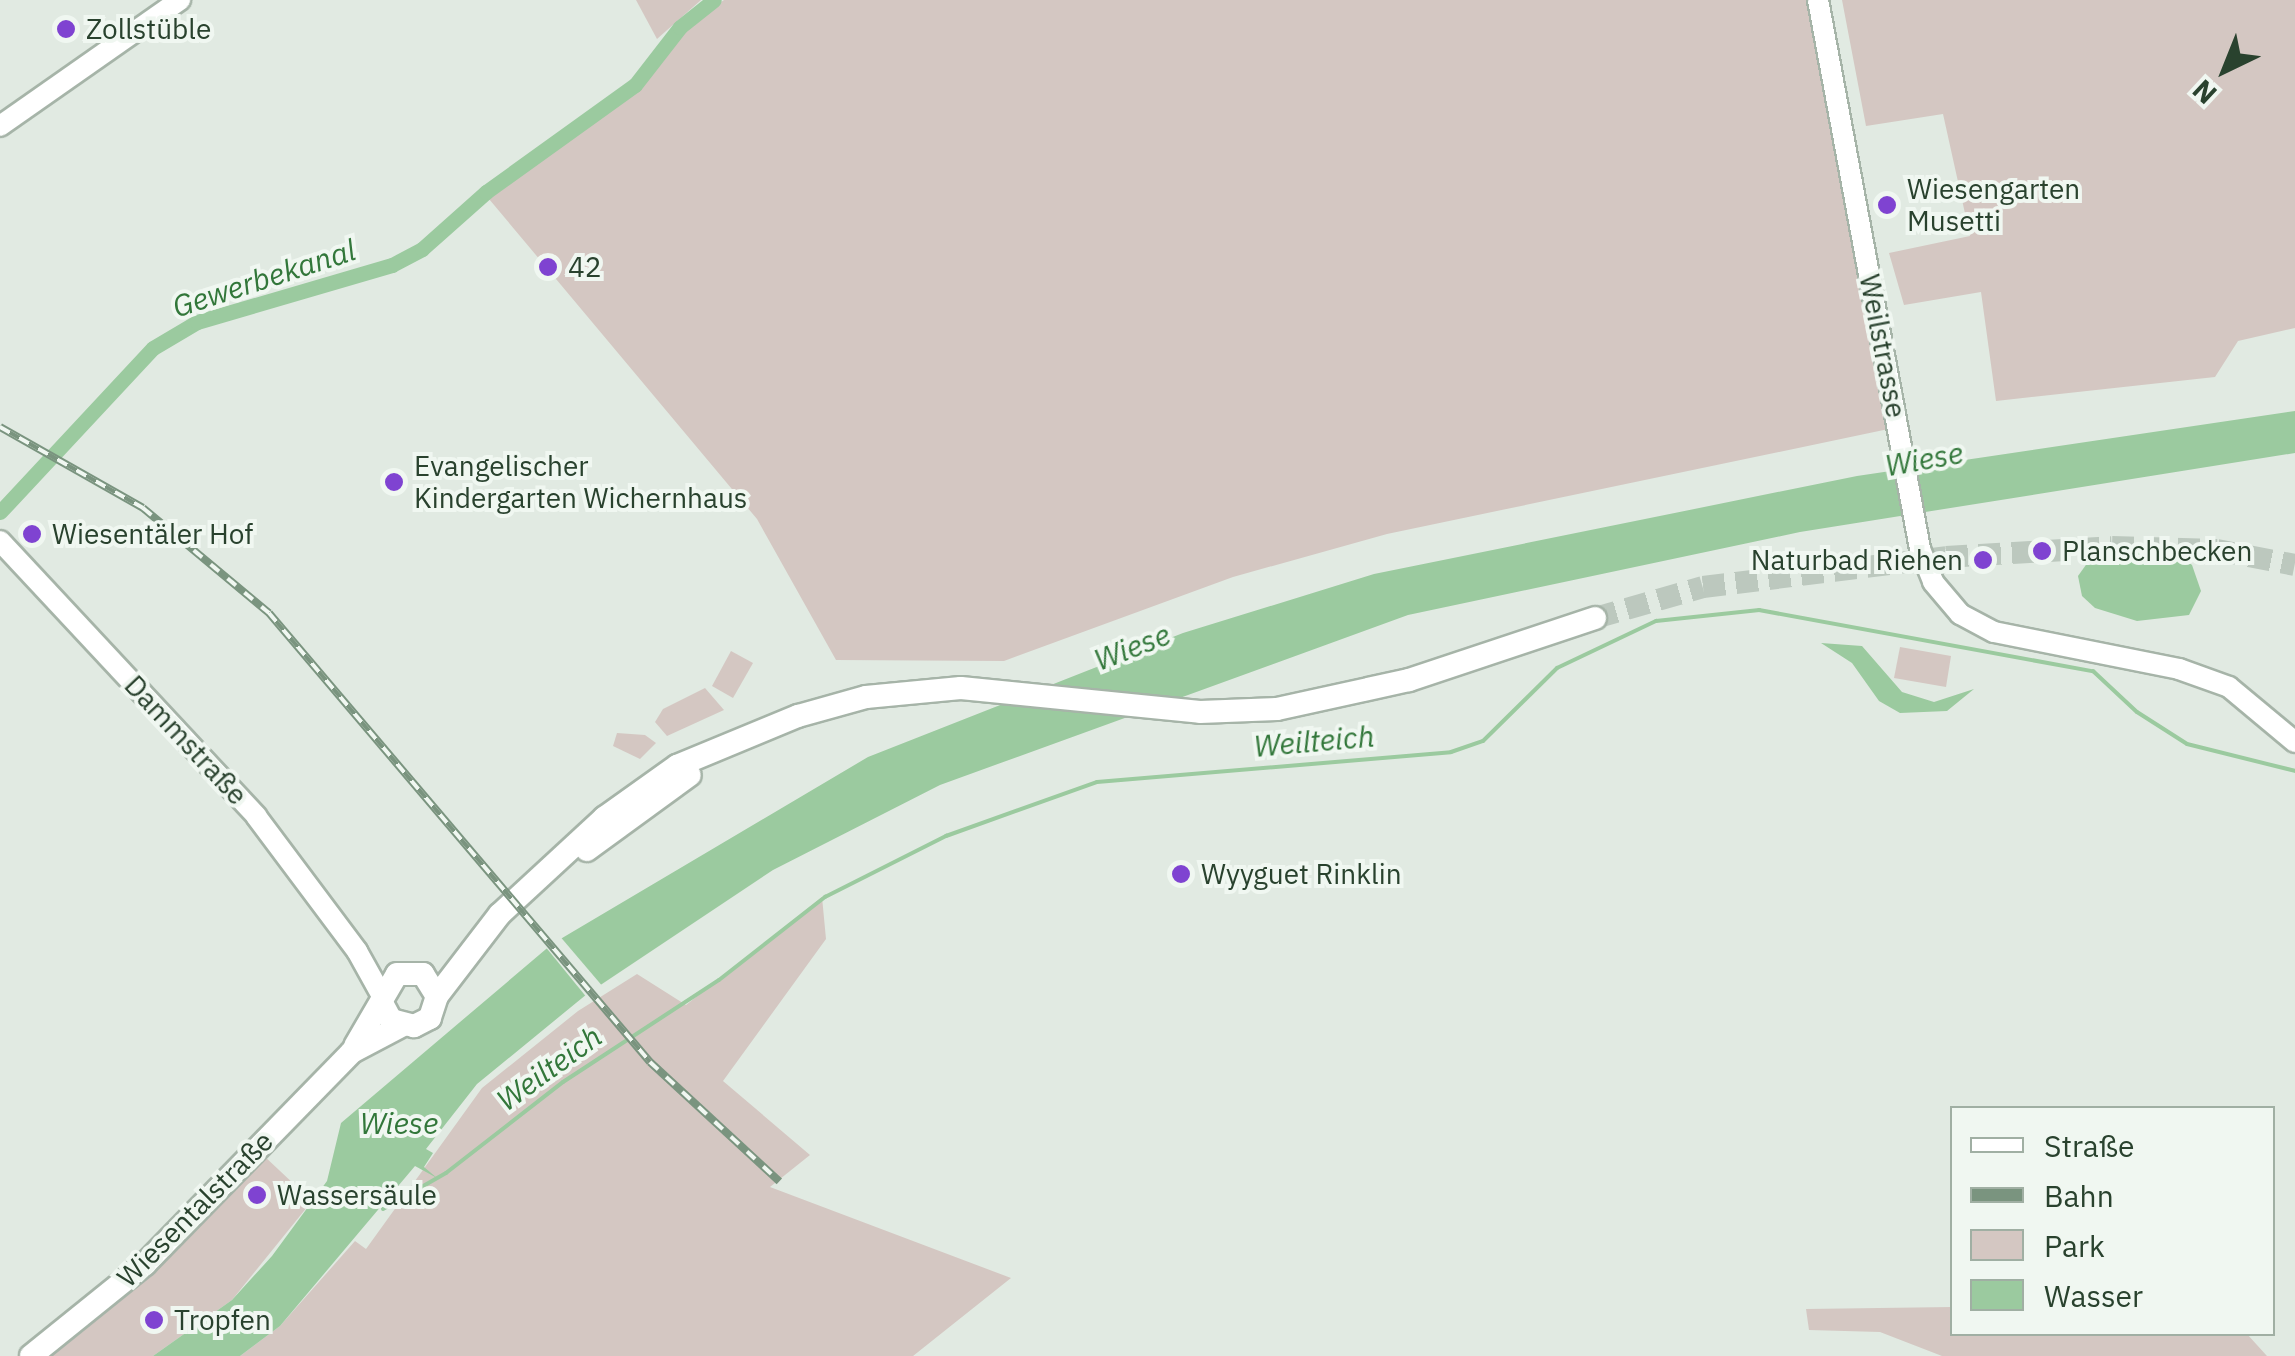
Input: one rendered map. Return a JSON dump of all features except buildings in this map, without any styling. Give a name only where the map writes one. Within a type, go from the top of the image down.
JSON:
[{"type":"main road","points":[[470,947],[410,972],[438,996],[470,947],[621,805],[677,766],[798,716],[853,700],[926,689],[993,688],[1162,710],[1242,712],[1316,704],[1409,680],[1595,618]]},
{"type":"main road","points":[[551,870],[616,829],[728,745]]},
{"type":"main road","points":[[616,829],[621,805]]},
{"type":"main road","name":"Wiesentalstraße","points":[[31,1356],[145,1264],[352,1052],[382,999],[410,972]]},
{"type":"main road","name":"Wiesentalstraße","points":[[352,1052],[402,1026],[430,1018],[438,996]]},
{"type":"main road","points":[[382,999],[402,1026]]},
{"type":"street","points":[[0,126],[180,0]]},
{"type":"street","name":"Weilstrasse","points":[[1818,0],[1919,541],[1934,582],[1972,622],[2205,676],[2246,696],[2295,742]]},
{"type":"street","name":"Dammstraße","points":[[0,541],[241,798],[357,951],[382,999]]},
{"type":"street","name":"Dammstraße","points":[[357,951],[410,972]]},
{"type":"green space","points":[[636,0],[701,0],[657,39]]},
{"type":"green space","points":[[724,0],[1818,0],[1898,427],[1387,534],[1233,577],[1004,661],[836,660],[757,519],[489,199],[638,91],[692,22]]},
{"type":"green space","points":[[1842,0],[2295,0],[2295,328],[2238,341],[2215,377],[1996,401],[1981,292],[1904,305],[1889,253],[1970,236],[1943,114],[1866,126]]},
{"type":"green space","points":[[1900,647],[1951,656],[1946,687],[1894,678]]},
{"type":"green space","points":[[731,651],[753,663],[733,698],[712,686]]},
{"type":"green space","points":[[705,688],[724,710],[667,736],[655,722],[663,709]]},
{"type":"green space","points":[[617,733],[645,735],[656,743],[640,759],[613,746]]},
{"type":"green space","points":[[822,897],[826,939],[723,1081],[810,1155],[770,1187],[1011,1278],[913,1356],[240,1356],[280,1326],[355,1241],[366,1249],[482,1088],[578,1011],[637,974],[686,1005]]},
{"type":"green space","points":[[263,1155],[312,1201],[232,1300],[153,1356],[47,1356],[162,1260]]},
{"type":"green space","points":[[1950,1307],[1950,1336],[2249,1336],[2267,1356],[1942,1356],[1880,1332],[1809,1330],[1806,1309]]},
{"type":"water","name":"Wiese","points":[[2295,411],[2295,453],[1800,532],[1408,615],[940,785],[773,870],[587,994],[477,1084],[426,1149],[433,1153],[424,1167],[437,1178],[415,1166],[280,1326],[240,1356],[153,1356],[232,1300],[272,1256],[327,1181],[341,1123],[552,944],[868,757],[1183,633],[1374,574],[1857,476]]},
{"type":"water","points":[[2140,543],[2173,550],[2192,565],[2201,591],[2189,615],[2137,621],[2095,608],[2082,596],[2078,576],[2093,555]]},
{"type":"water","points":[[1821,643],[1862,646],[1902,692],[1934,702],[1974,689],[1947,711],[1900,713],[1879,701],[1852,663]]},
{"type":"pier","points":[[558,934],[604,988],[588,999],[544,945]]},
{"type":"waterway","name":"Gewerbekanal","points":[[0,512],[153,348],[197,322],[392,265],[422,249],[486,192],[635,85],[680,27],[714,0]]},
{"type":"waterway","name":"Weilteich","points":[[383,1209],[446,1173],[563,1082],[719,980],[825,897],[946,836],[1097,782],[1451,752],[1483,741],[1557,668],[1656,621],[1759,610],[2093,671],[2137,712],[2187,744],[2295,771]]},
{"type":"tunnel","points":[[1595,618],[1703,587],[1946,557],[2112,547],[2217,550],[2295,565]]},
{"type":"railway","points":[[0,427],[143,508],[269,613],[650,1062],[779,1181]]},
{"type":"place","name":"Zollstüble","points":[[66,29]]},
{"type":"place","name":"Wiesengarten Musetti","points":[[1887,205]]},
{"type":"place","name":"42","points":[[548,267]]},
{"type":"place","name":"Evangelischer Kindergarten Wichernhaus","points":[[394,482]]},
{"type":"place","name":"Wiesentäler Hof","points":[[32,534]]},
{"type":"place","name":"Planschbecken","points":[[2042,551]]},
{"type":"place","name":"Naturbad Riehen","points":[[1983,560]]},
{"type":"place","name":"Wyyguet Rinklin","points":[[1181,874]]},
{"type":"place","name":"Wassersäule","points":[[257,1195]]},
{"type":"place","name":"Tropfen","points":[[154,1320]]}]
